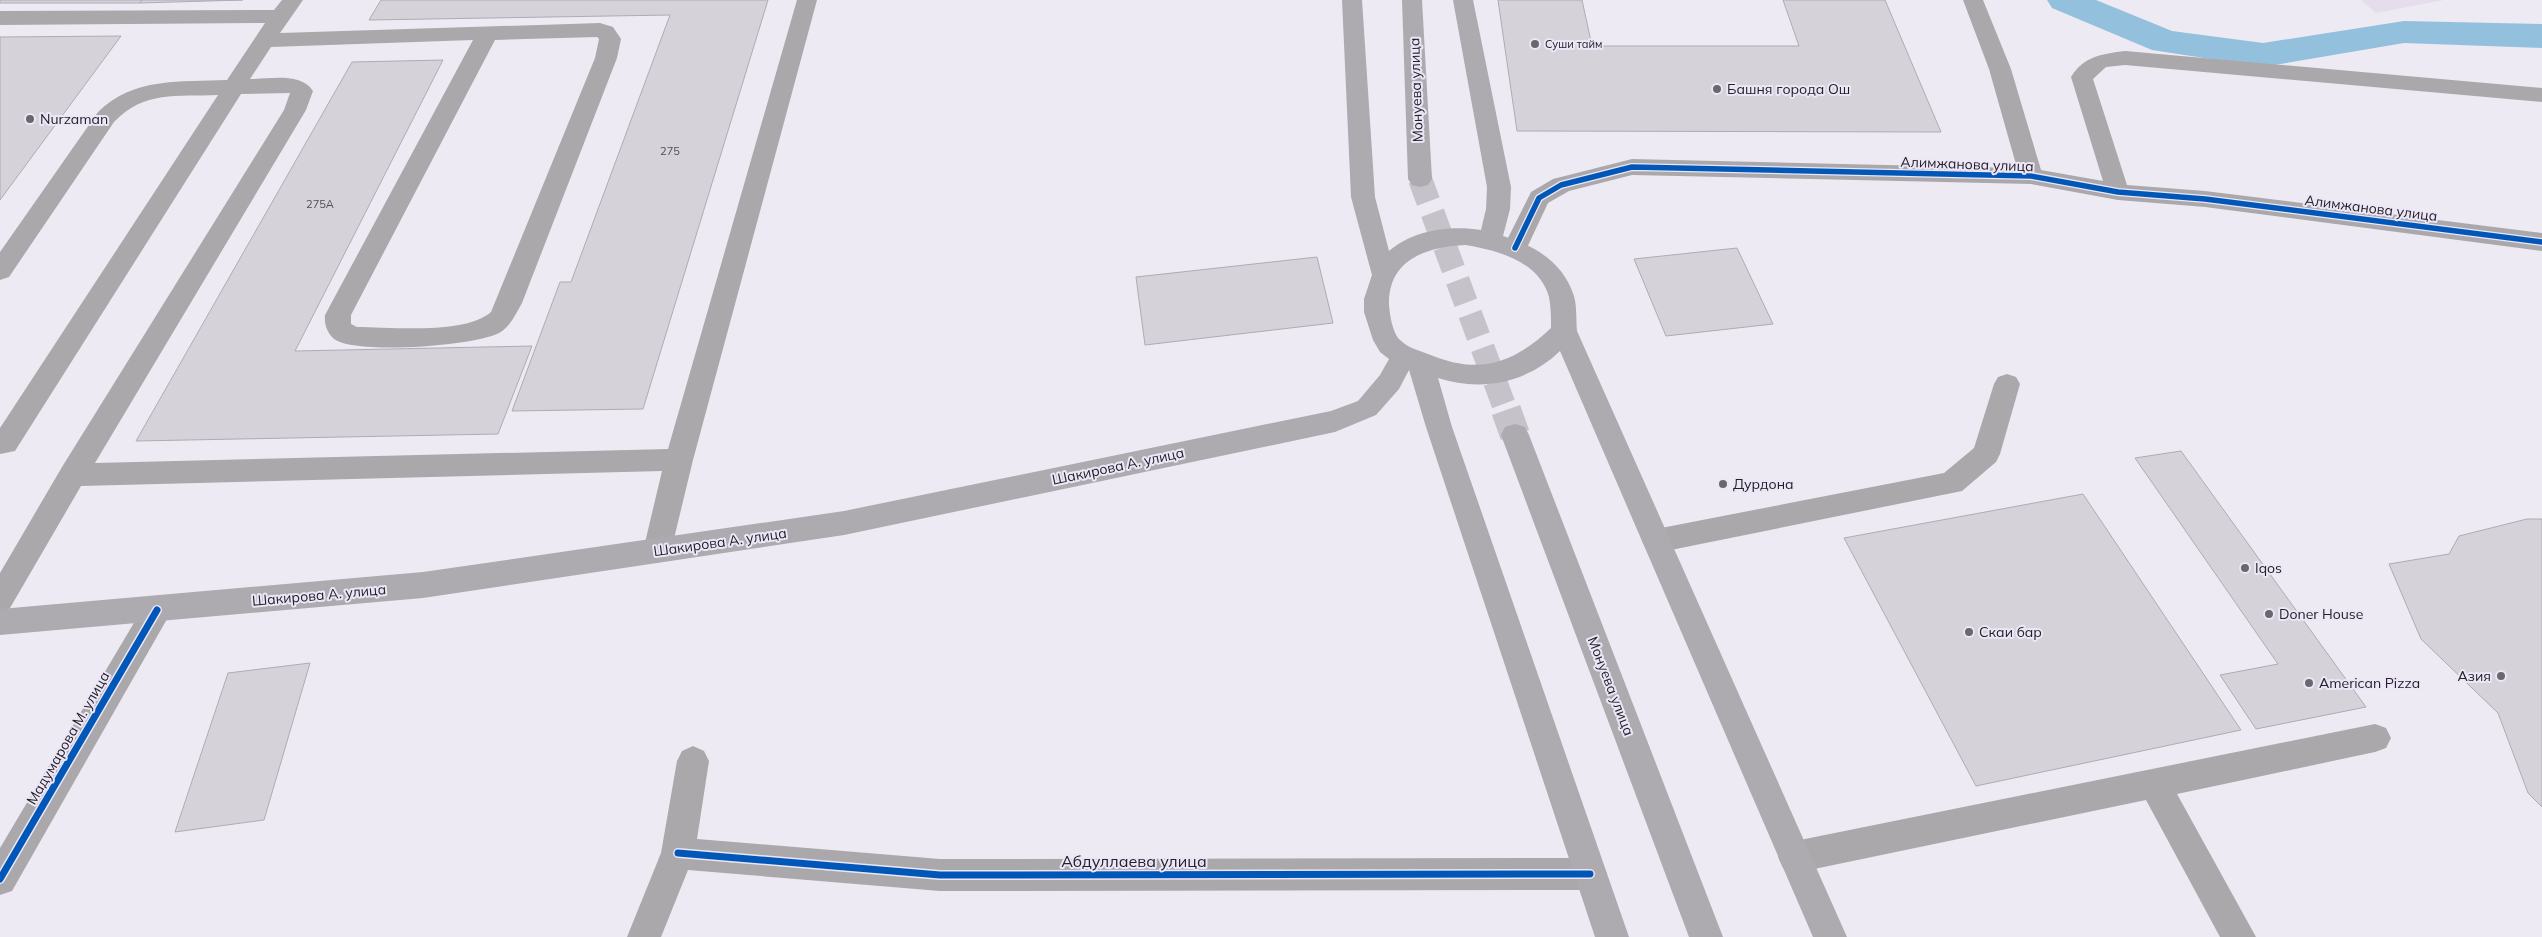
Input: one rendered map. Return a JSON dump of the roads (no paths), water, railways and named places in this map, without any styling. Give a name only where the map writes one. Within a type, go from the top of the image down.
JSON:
[{"type":"main road","points":[[1352,0],[1363,197],[1383,273]]},
{"type":"main road","name":"Монуева улица","points":[[1412,0],[1420,179]]},
{"type":"main road","points":[[1463,0],[1499,187],[1498,209],[1490,240]]},
{"type":"main road","points":[[1564,331],[1545,352],[1525,366],[1500,374],[1473,376],[1445,372],[1411,359],[1387,341],[1376,311],[1377,290],[1383,273],[1397,257],[1416,245],[1439,238],[1465,236],[1490,240],[1515,248],[1536,261],[1551,277],[1561,296],[1564,331],[1830,937]]},
{"type":"main road","points":[[1411,359],[1442,436],[1612,937]]},
{"type":"main road","name":"Шакирова А. улица","points":[[0,622],[158,610],[423,585],[844,523],[1335,421],[1367,408],[1411,359]]},
{"type":"main road","name":"Монуева улица","points":[[1515,435],[1706,937]]},
{"type":"street","points":[[657,551],[679,460],[808,0]]},
{"type":"street","points":[[1973,0],[2000,69],[2031,176]]},
{"type":"street","points":[[0,18],[286,8]]},
{"type":"street","points":[[2,445],[286,8]]},
{"type":"street","points":[[265,40],[487,35],[600,30],[606,32],[610,39],[606,58],[509,303],[499,320],[484,329],[466,334],[347,335],[340,330],[337,322],[338,315],[487,35]]},
{"type":"street","points":[[2118,192],[2082,77],[2100,61],[2125,58],[2542,95]]},
{"type":"street","points":[[0,271],[106,117],[116,107],[148,91],[285,85],[302,91],[301,99],[72,475],[0,599]]},
{"type":"street","name":"Алимжанова улица","points":[[1515,248],[1539,198],[1561,185],[1632,167],[2031,176],[2118,192],[2205,199],[2542,242]]},
{"type":"street","points":[[1656,541],[1952,483],[1986,454],[2007,384]]},
{"type":"street","points":[[72,475],[679,460]]},
{"type":"street","name":"Мадумарова М. улица","points":[[0,880],[158,610]]},
{"type":"street","points":[[1795,857],[2153,782],[2375,738]]},
{"type":"street","points":[[644,937],[678,853],[692,761]]},
{"type":"street","points":[[2153,782],[2239,937]]},
{"type":"street","name":"Абдуллаева улица","points":[[678,853],[940,875],[1590,874]]},
{"type":"waterway","points":[[2065,0],[2165,42],[2263,55],[2404,32],[2542,36]]},
{"type":"tunnel","points":[[1420,179],[1506,411]]},
{"type":"tunnel","points":[[1506,410],[1515,435]]},
{"type":"place","name":"Суши тайм","points":[[1535,44]]},
{"type":"place","name":"Башня города Ош","points":[[1717,89]]},
{"type":"place","name":"Nurzaman","points":[[30,119]]},
{"type":"place","name":"Дурдона","points":[[1723,484]]},
{"type":"place","name":"Iqos","points":[[2245,568]]},
{"type":"place","name":"Doner House","points":[[2269,614]]},
{"type":"place","name":"Скаи бар","points":[[1969,632]]},
{"type":"place","name":"Азия","points":[[2501,676]]},
{"type":"place","name":"American Pizza","points":[[2309,683]]}]
